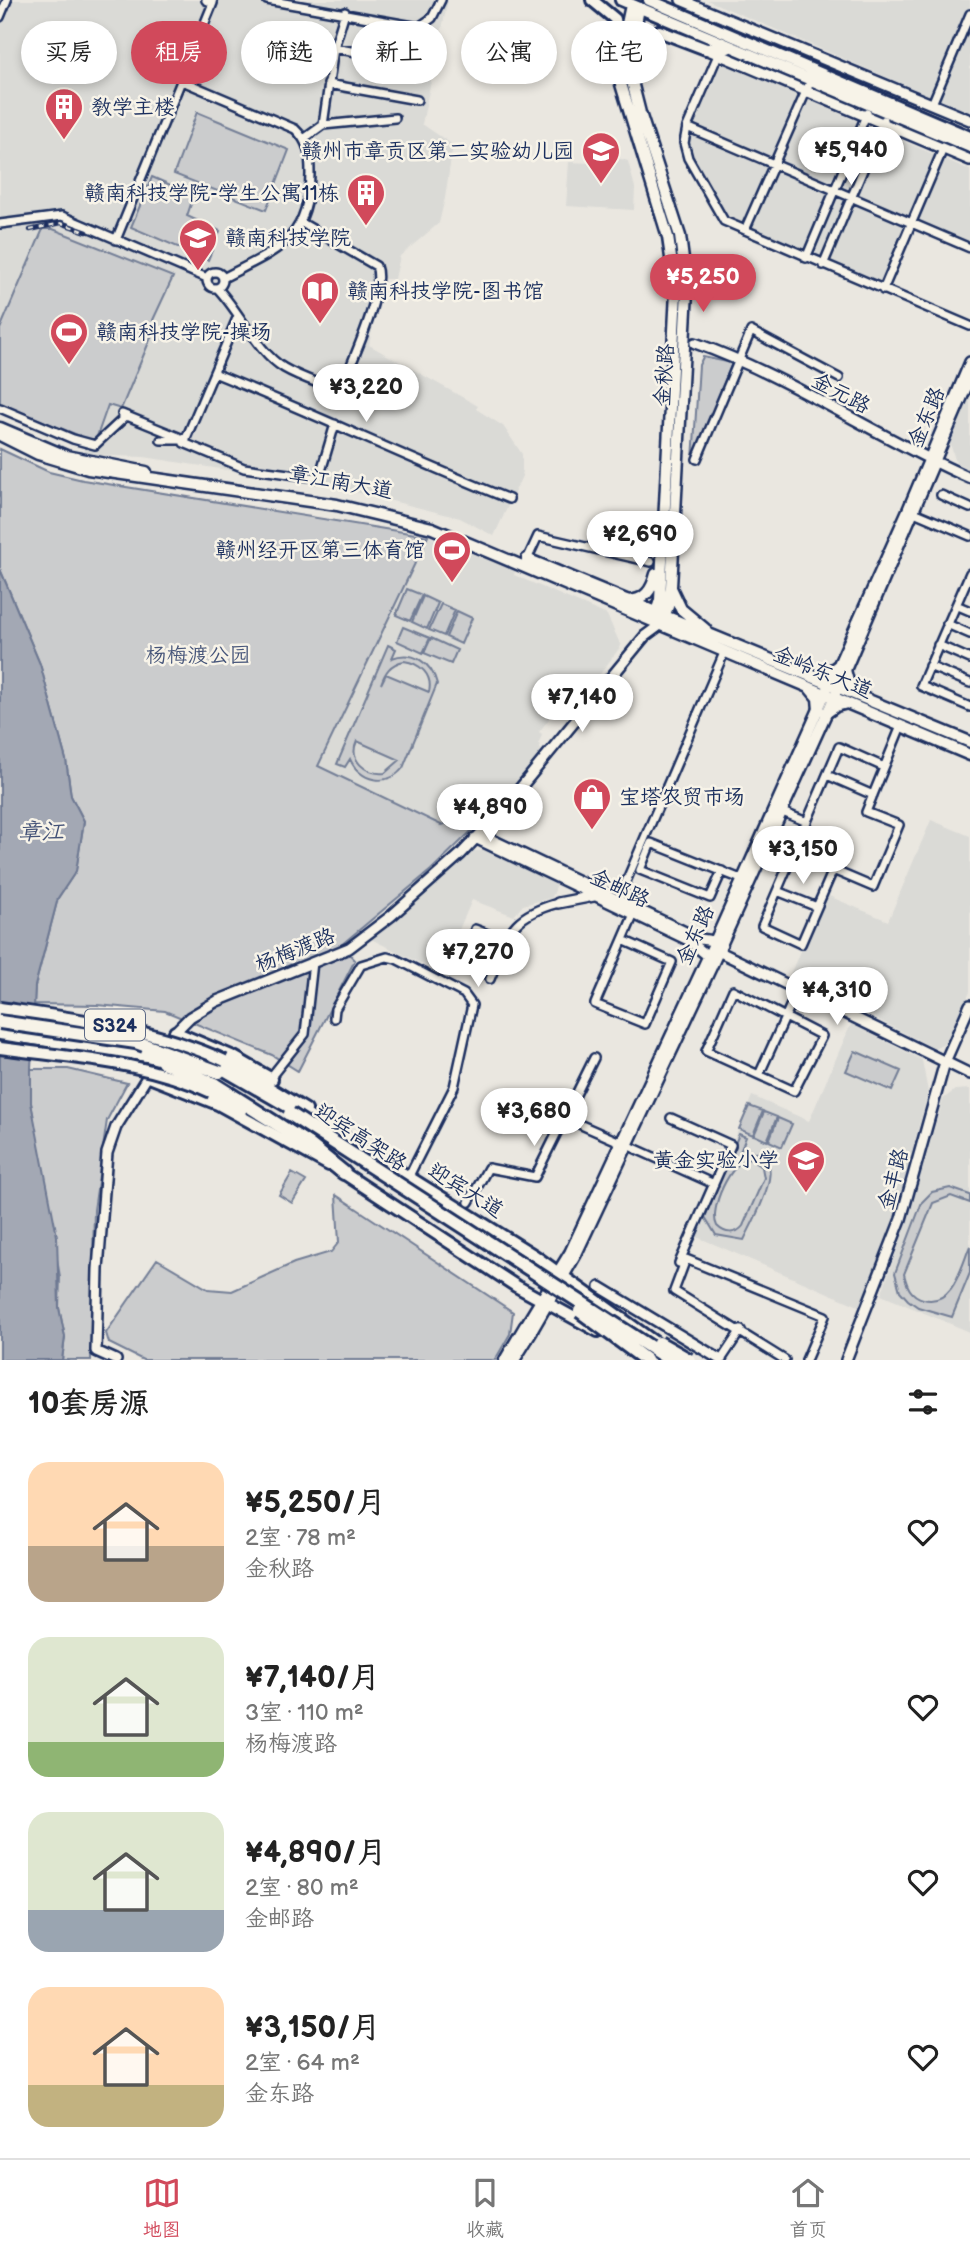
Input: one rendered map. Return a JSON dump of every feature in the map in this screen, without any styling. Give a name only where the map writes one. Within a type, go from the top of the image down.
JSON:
[{"type":"highway","points":[[0,1022],[149,1050],[218,1076],[354,1143]]},
{"type":"highway","points":[[0,1033],[185,1053],[344,1173]]},
{"type":"highway","name":"迎宾高架路","points":[[218,1076],[559,1278],[670,1360]]},
{"type":"highway","name":"迎宾高架路","points":[[288,1117],[657,1360]]},
{"type":"highway","points":[[559,1278],[689,1360]]},
{"type":"highway","points":[[580,1311],[646,1360]]},
{"type":"main road","points":[[592,0],[615,21]]},
{"type":"main road","points":[[649,0],[970,136]]},
{"type":"main road","points":[[633,3],[970,147]]},
{"type":"main road","name":"金秋路","points":[[628,21],[633,3]]},
{"type":"main road","name":"金秋路","points":[[631,21],[633,3]]},
{"type":"main road","points":[[667,34],[706,50],[733,48]]},
{"type":"main road","name":"金秋路","points":[[620,84],[668,237],[676,292],[658,620]]},
{"type":"main road","name":"金秋路","points":[[634,84],[640,113],[680,236],[687,290],[671,587],[658,620]]},
{"type":"main road","name":"章江南大道","points":[[0,428],[77,463]]},
{"type":"main road","name":"章江南大道","points":[[0,435],[38,454],[77,463],[407,517],[627,601],[658,620]]},
{"type":"main road","points":[[627,601],[637,601],[648,593],[660,552]]},
{"type":"main road","name":"章江南大道","points":[[526,562],[658,620]]},
{"type":"main road","points":[[671,587],[681,609],[717,638]]},
{"type":"main road","name":"金岭东大道","points":[[658,620],[717,638],[809,681]]},
{"type":"main road","name":"金岭东大道","points":[[658,620],[724,653],[809,681],[970,742]]},
{"type":"main road","points":[[842,667],[852,698],[823,711],[809,681],[842,667]]},
{"type":"main road","name":"金岭东大道","points":[[852,698],[901,726],[970,755]]},
{"type":"main road","name":"S324","points":[[0,1008],[120,1026],[178,1042],[218,1076]]},
{"type":"main road","points":[[175,1032],[256,1069],[274,1081],[287,1097]]},
{"type":"main road","name":"S324","points":[[0,1048],[134,1066],[176,1077],[218,1076]]},
{"type":"main road","points":[[147,1076],[218,1104],[344,1173],[516,1286],[646,1360]]},
{"type":"main road","name":"迎宾大道","points":[[218,1076],[287,1097],[681,1360]]},
{"type":"main road","name":"金东路","points":[[505,1360],[528,1329]]},
{"type":"main road","name":"金东路","points":[[514,1360],[528,1329]]},
{"type":"street","points":[[0,17],[7,0]]},
{"type":"street","points":[[267,0],[419,27],[432,18],[441,0]]},
{"type":"street","points":[[681,0],[970,120]]},
{"type":"street","points":[[203,21],[211,1]]},
{"type":"street","points":[[337,38],[345,12]]},
{"type":"street","points":[[932,104],[970,14]]},
{"type":"street","points":[[706,50],[970,160]]},
{"type":"street","points":[[718,55],[687,127],[684,144],[688,158],[724,221],[970,326]]},
{"type":"street","points":[[746,230],[811,80]]},
{"type":"street","points":[[116,240],[178,84]]},
{"type":"street","points":[[189,84],[295,129],[305,138],[309,150],[310,187],[302,223],[292,237],[273,254],[223,278]]},
{"type":"street","points":[[323,125],[328,84],[417,100]]},
{"type":"street","points":[[806,258],[870,105]]},
{"type":"street","points":[[823,265],[887,112]]},
{"type":"street","points":[[305,138],[323,125],[395,118]]},
{"type":"street","points":[[687,127],[970,248]]},
{"type":"street","points":[[883,290],[943,149]]},
{"type":"street","points":[[0,224],[62,216],[207,278]]},
{"type":"street","points":[[207,278],[208,285],[217,288],[232,303],[237,317],[282,367],[340,392],[367,321],[379,274],[376,266],[302,223]]},
{"type":"street","points":[[207,278],[215,272],[223,278]]},
{"type":"street","points":[[217,288],[223,283],[223,278]]},
{"type":"street","points":[[237,317],[184,443],[244,468],[318,478],[335,424]]},
{"type":"street","points":[[697,459],[751,331],[839,379]]},
{"type":"street","name":"金元路","points":[[695,343],[738,359],[932,461],[970,478]]},
{"type":"street","name":"金东路","points":[[842,667],[914,512],[970,362]]},
{"type":"street","points":[[214,373],[335,424],[398,455],[509,499]]},
{"type":"street","name":"金东路","points":[[528,1329],[559,1278],[718,951],[970,379]]},
{"type":"street","points":[[0,408],[95,445],[123,416],[186,440]]},
{"type":"street","points":[[161,440],[186,440]]},
{"type":"street","points":[[940,495],[970,508]]},
{"type":"street","points":[[914,512],[970,537]]},
{"type":"street","points":[[526,562],[538,536],[651,562]]},
{"type":"street","points":[[970,573],[968,584],[947,624],[921,686],[970,707]]},
{"type":"street","points":[[956,605],[970,611]]},
{"type":"street","name":"杨梅渡路","points":[[116,1360],[96,1351],[98,1269],[107,1153],[116,1127],[175,1032],[190,1017],[217,1001],[356,942],[391,916],[477,836],[658,620]]},
{"type":"street","points":[[947,624],[970,634]]},
{"type":"street","points":[[938,645],[970,659]]},
{"type":"street","points":[[617,902],[724,653]]},
{"type":"street","points":[[929,666],[970,683]]},
{"type":"street","name":"金东路","points":[[623,1144],[741,879],[823,711]]},
{"type":"street","points":[[793,853],[873,887],[900,825],[866,812],[901,726]]},
{"type":"street","points":[[833,870],[802,944],[762,926],[839,747],[884,767]]},
{"type":"street","points":[[827,775],[873,795]]},
{"type":"street","points":[[780,811],[807,822]]},
{"type":"street","name":"金邮路","points":[[477,836],[596,896],[617,902],[634,914],[688,940],[708,956]]},
{"type":"street","name":"金邮路","points":[[477,836],[700,939],[714,941]]},
{"type":"street","points":[[722,872],[710,898],[640,870],[651,843],[741,879]]},
{"type":"street","points":[[558,903],[564,894],[563,880]]},
{"type":"street","points":[[778,891],[817,907]]},
{"type":"street","points":[[490,979],[515,922],[532,910],[596,896]]},
{"type":"street","points":[[623,940],[672,962],[645,1024],[595,1003],[634,914]]},
{"type":"street","points":[[475,929],[506,941]]},
{"type":"street","points":[[718,951],[970,1074]]},
{"type":"street","points":[[334,1018],[335,1009],[361,965],[387,957],[464,994],[472,1005],[454,1087],[409,1177]]},
{"type":"street","points":[[274,1073],[305,1034],[313,962]]},
{"type":"street","points":[[759,1075],[798,989]]},
{"type":"street","points":[[733,990],[785,1016],[822,1036],[794,1091],[706,1051],[733,990]]},
{"type":"street","name":"金丰路","points":[[846,1360],[901,1219],[945,1062],[970,1005]]},
{"type":"street","points":[[469,1202],[488,1168],[535,1177],[594,1058]]},
{"type":"street","points":[[522,1099],[714,1184]]},
{"type":"street","points":[[671,1118],[731,1144],[680,1263]]},
{"type":"street","points":[[785,1360],[741,1330],[674,1291],[687,1259],[825,1316],[806,1360]]},
{"type":"street","points":[[600,1287],[721,1360],[741,1330]]},
{"type":"shaded area","name":"赣南科技学院","points":[[0,0],[448,0],[444,21],[351,21],[351,84],[430,84],[422,124],[453,145],[439,223],[400,256],[395,279],[383,279],[369,345],[478,406],[476,409],[503,426],[522,454],[522,476],[494,536],[460,518],[336,487],[144,457],[84,455],[85,446],[0,410]]},
{"type":"shaded area","points":[[707,0],[970,0],[970,113]]},
{"type":"shaded area","points":[[712,58],[970,170],[970,244],[916,221],[883,293],[723,226],[678,143]]},
{"type":"shaded area","name":"赣州市章贡区第二实验幼儿园","points":[[603,154],[628,161],[635,188],[634,210],[566,206],[569,162],[591,163]]},
{"type":"shaded area","points":[[970,397],[970,469],[956,463],[950,443]]},
{"type":"shaded area","points":[[428,536],[515,571],[514,575],[607,615],[621,646],[582,698],[577,695],[558,712],[555,711],[539,732],[542,734],[539,743],[541,754],[489,814],[441,825],[317,766]]},
{"type":"shaded area","points":[[931,820],[970,836],[970,992],[948,1043],[934,1048],[790,975],[824,894],[888,921]]},
{"type":"shaded area","points":[[491,850],[553,881],[556,886],[551,898],[523,905],[514,916],[472,900],[440,973],[371,939],[474,851]]},
{"type":"shaded area","name":"黄金实验小学","points":[[851,1024],[922,1060],[928,1092],[893,1224],[861,1307],[695,1236],[752,1096],[809,1121]]},
{"type":"shaded area","points":[[970,1089],[970,1332],[881,1295],[906,1225],[943,1099],[955,1090]]},
{"type":"green space","points":[[197,112],[289,150],[266,210],[174,174]]},
{"type":"green space","points":[[152,177],[194,195],[187,216],[220,231],[208,260],[131,227]]},
{"type":"green space","name":"赣南科技学院-操场","points":[[43,229],[53,229],[173,277],[153,320],[157,323],[121,409],[108,405],[95,442],[0,404],[0,329]]},
{"type":"green space","points":[[703,357],[732,363],[693,460],[699,365]]},
{"type":"green space","name":"杨梅渡公园","points":[[0,449],[49,472],[83,480],[428,536],[318,766],[441,825],[489,814],[431,870],[341,945],[355,960],[298,1071],[272,1055],[165,1011],[97,1005],[34,1004],[35,986],[58,898],[76,871],[84,821],[71,796],[66,760],[40,664],[0,569]]},
{"type":"green space","points":[[407,589],[422,595],[410,621],[396,615]]},
{"type":"green space","points":[[423,596],[438,603],[427,629],[412,622]]},
{"type":"green space","points":[[441,604],[455,610],[444,636],[429,630]]},
{"type":"green space","points":[[457,611],[472,618],[461,644],[446,637]]},
{"type":"green space","points":[[403,627],[430,638],[423,653],[397,641]]},
{"type":"green space","points":[[431,638],[457,650],[451,664],[424,653]]},
{"type":"green space","points":[[388,645],[396,649],[392,658],[414,657],[426,664],[437,684],[403,768],[382,780],[367,777],[354,767],[350,759],[345,767],[337,764]],"holes":[[[404,661],[415,664],[424,671],[429,680],[429,692],[386,674],[381,684],[384,676],[389,669]],[[357,741],[400,760],[385,773],[371,772],[357,760]]]},
{"type":"green space","points":[[855,1051],[901,1071],[892,1091],[846,1071]]},
{"type":"green space","points":[[31,1069],[68,1069],[127,1083],[107,1120],[94,1210],[91,1360],[62,1360],[65,1337],[59,1308],[60,1277],[31,1103]]},
{"type":"green space","points":[[749,1106],[763,1111],[753,1135],[739,1129]]},
{"type":"green space","points":[[764,1112],[777,1117],[767,1141],[754,1135]]},
{"type":"green space","points":[[778,1118],[792,1124],[782,1147],[769,1141]]},
{"type":"green space","points":[[739,1134],[746,1137],[740,1152],[757,1153],[767,1160],[770,1171],[763,1200],[744,1240],[716,1235],[705,1217]],"holes":[[[750,1158],[762,1167],[764,1178],[743,1226],[734,1232],[720,1229],[715,1219],[716,1209],[718,1198],[729,1176],[736,1167]]]},
{"type":"green space","points":[[292,1173],[306,1181],[292,1203],[279,1195]]},
{"type":"green space","points":[[950,1188],[970,1195],[970,1203],[951,1196],[933,1203],[904,1274],[915,1295],[933,1300],[942,1297],[959,1274],[970,1246],[970,1273],[952,1317],[918,1307],[908,1300],[900,1291],[895,1273],[922,1202],[932,1192]]},
{"type":"green space","points":[[336,1195],[513,1312],[510,1334],[495,1360],[143,1360],[109,1343],[106,1333],[157,1259],[208,1289],[232,1291],[294,1263],[331,1252],[339,1242]]},
{"type":"water","name":"章江","points":[[0,569],[40,664],[66,760],[71,796],[84,821],[76,871],[58,898],[35,986],[31,1069],[31,1103],[57,1236],[59,1308],[65,1337],[62,1360],[0,1360]]},
{"type":"railway","points":[[30,230],[61,223],[87,232]]},
{"type":"place","name":"教学主楼","points":[[64,141]]},
{"type":"place","name":"赣州市章贡区第二实验幼儿园","points":[[601,185]]},
{"type":"place","name":"赣南科技学院-学生公寓11栋","points":[[366,227]]},
{"type":"place","name":"赣南科技学院","points":[[198,272]]},
{"type":"place","name":"赣南科技学院-图书馆","points":[[320,325]]},
{"type":"place","name":"赣南科技学院-操场","points":[[69,366]]},
{"type":"place","name":"赣州经开区第三体育馆","points":[[452,584]]},
{"type":"place","name":"宝塔农贸市场","points":[[592,831]]},
{"type":"place","name":"黄金实验小学","points":[[806,1194]]}]
